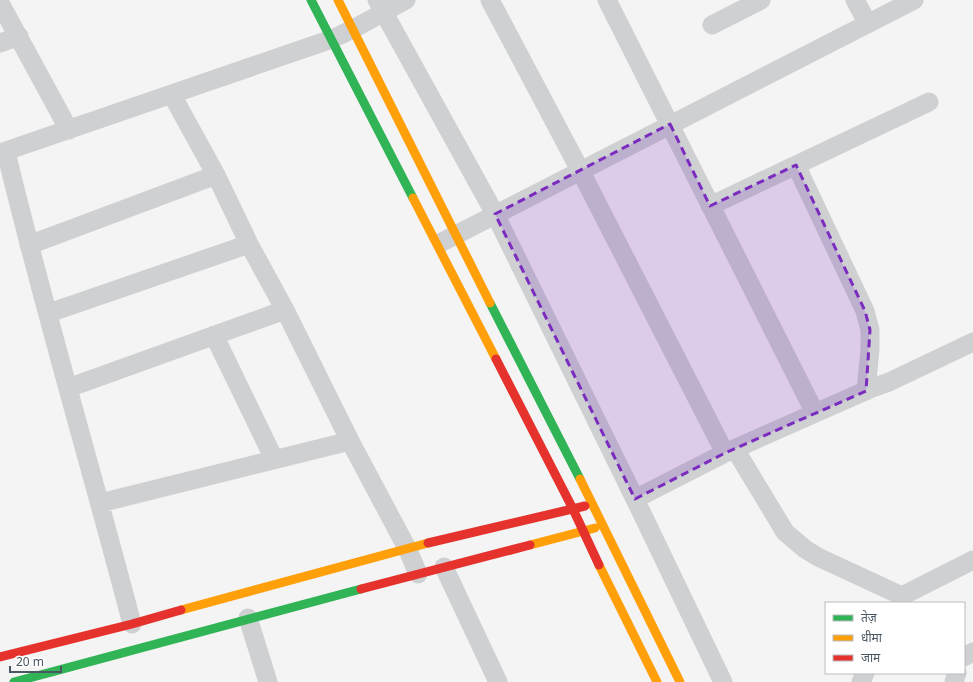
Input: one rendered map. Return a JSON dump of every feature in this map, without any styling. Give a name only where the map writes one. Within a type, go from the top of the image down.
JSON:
[{"type":"street","points":[[311,0],[332,38],[573,510],[657,682]]},
{"type":"street","points":[[338,0],[455,235],[604,525],[680,682]]},
{"type":"street","points":[[132,624],[49,313],[3,152],[172,95],[332,38],[353,29],[381,6],[406,0]]},
{"type":"street","points":[[490,0],[730,451],[785,532],[805,549],[900,599],[973,560]]},
{"type":"street","points":[[607,0],[815,413]]},
{"type":"street","points":[[712,25],[761,0]]},
{"type":"street","points":[[855,0],[868,24]]},
{"type":"street","points":[[437,244],[914,0]]},
{"type":"street","points":[[0,3],[69,130]]},
{"type":"street","points":[[381,6],[495,214],[723,682]]},
{"type":"street","points":[[0,43],[19,36]]},
{"type":"street","points":[[172,95],[216,176],[249,244],[285,310],[350,441],[408,550],[418,574]]},
{"type":"street","points":[[710,206],[929,102]]},
{"type":"street","points":[[796,165],[865,311],[870,330],[870,349],[876,387]]},
{"type":"street","points":[[29,245],[216,176]]},
{"type":"street","points":[[49,313],[249,244]]},
{"type":"street","points":[[68,388],[285,310]]},
{"type":"street","points":[[214,335],[274,459]]},
{"type":"street","points":[[635,499],[730,451],[876,387],[973,342]]},
{"type":"street","points":[[100,503],[350,441]]},
{"type":"street","points":[[0,657],[132,624],[463,534],[573,510],[593,504]]},
{"type":"street","points":[[22,681],[248,618],[583,532],[604,525]]},
{"type":"street","points":[[444,567],[498,682]]},
{"type":"street","points":[[248,618],[268,682]]},
{"type":"highlighted area","points":[[670,124],[710,206],[796,165],[865,311],[870,330],[866,391],[725,453],[635,499],[495,214]]},
{"type":"traffic: fast","points":[[311,0],[413,198]]},
{"type":"traffic: fast","points":[[490,303],[580,479]]},
{"type":"traffic: fast","points":[[14,682],[361,589]]},
{"type":"traffic: slow","points":[[338,0],[490,303]]},
{"type":"traffic: slow","points":[[413,198],[496,359]]},
{"type":"traffic: slow","points":[[580,479],[680,682]]},
{"type":"traffic: slow","points":[[530,545],[595,528]]},
{"type":"traffic: slow","points":[[181,610],[428,543]]},
{"type":"traffic: slow","points":[[599,565],[657,682]]},
{"type":"traffic: jam","points":[[496,359],[573,509],[599,565]]},
{"type":"traffic: jam","points":[[428,543],[585,506]]},
{"type":"traffic: jam","points":[[361,589],[530,545]]},
{"type":"traffic: jam","points":[[0,657],[132,624],[181,610]]}]
